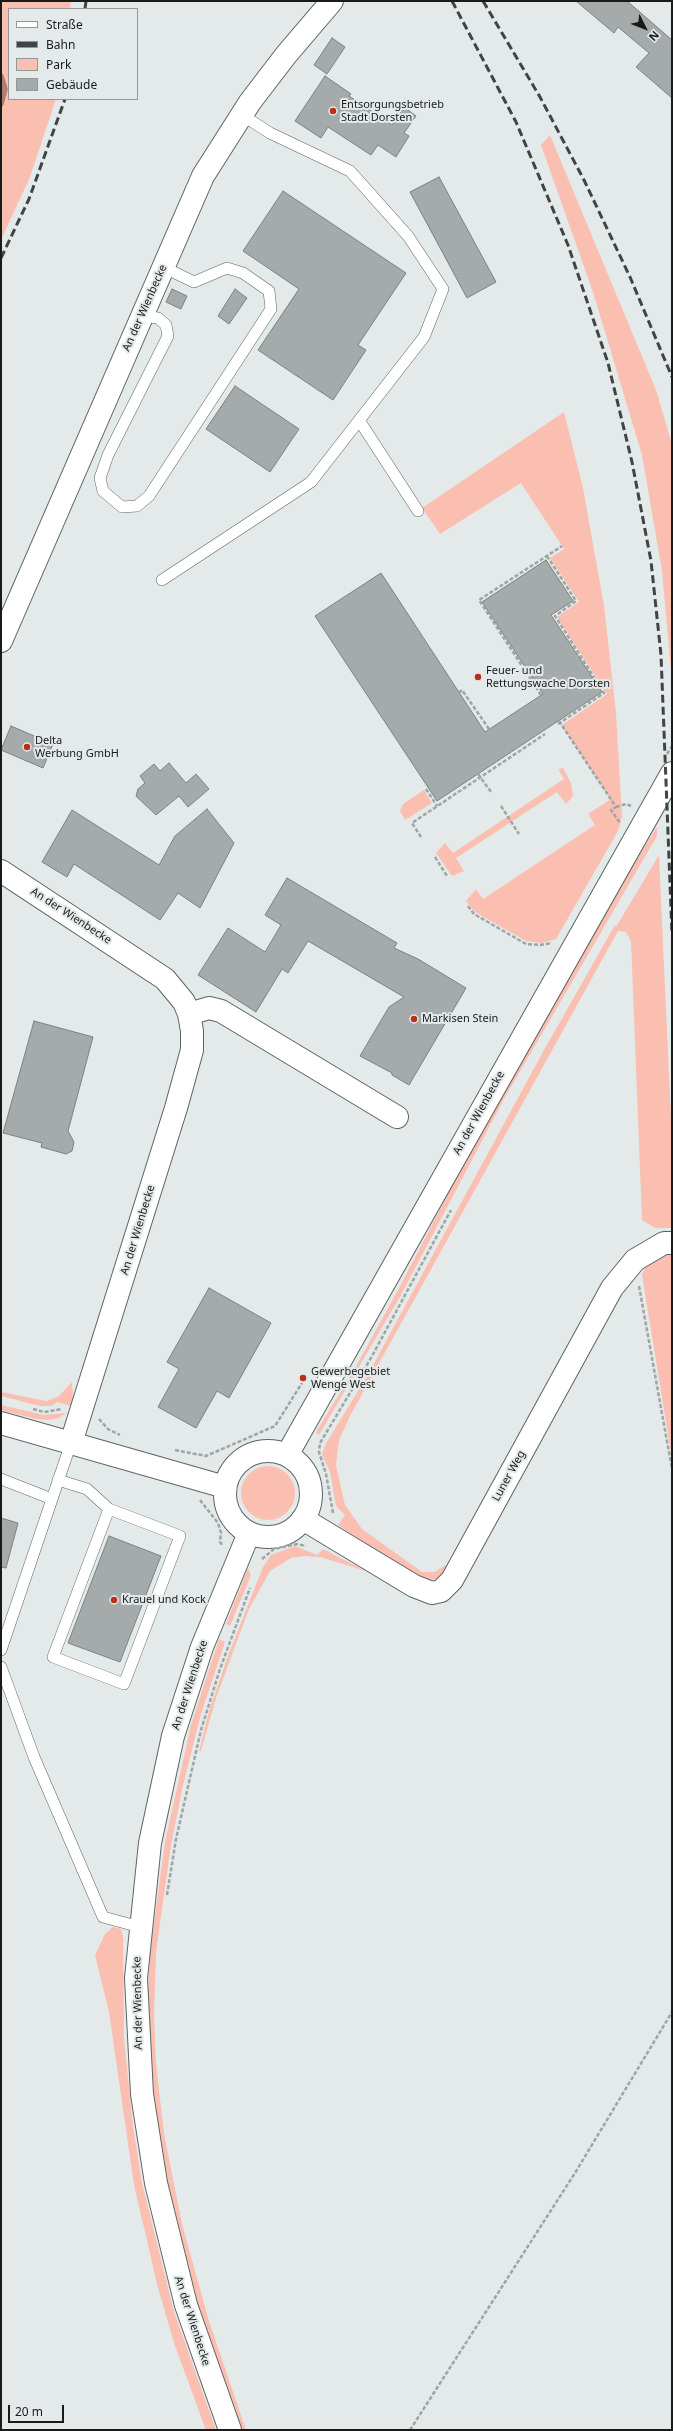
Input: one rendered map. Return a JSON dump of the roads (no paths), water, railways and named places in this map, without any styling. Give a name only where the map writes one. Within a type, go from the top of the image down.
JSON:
[{"type":"street","name":"An der Wienbecke","points":[[1,641],[141,316],[204,176],[242,115],[286,55],[332,1]]},
{"type":"street","name":"An der Wienbecke","points":[[287,1455],[672,772]]},
{"type":"street","name":"An der Wienbecke","points":[[1,871],[165,979],[176,991],[189,1014],[192,1031],[192,1050],[179,1098],[71,1443]]},
{"type":"street","points":[[189,1014],[209,1008],[221,1011],[397,1117]]},
{"type":"street","name":"Luner Weg","points":[[303,1519],[414,1586],[432,1593],[441,1591],[452,1580],[612,1288],[634,1260],[664,1243],[672,1243]]},
{"type":"street","points":[[1,1423],[225,1487]]},
{"type":"street","points":[[268,1451],[287,1455],[299,1464],[308,1476],[311,1491],[310,1506],[303,1519],[295,1528],[273,1537],[249,1533],[238,1525],[230,1514],[225,1500],[225,1487],[230,1474],[237,1463],[248,1455],[268,1451]]},
{"type":"street","name":"An der Wienbecke","points":[[230,2430],[186,2305],[156,2184],[142,2094],[136,1978],[140,1927],[155,1816],[173,1736],[202,1647],[249,1533]]},
{"type":"lane","points":[[162,580],[311,482],[424,337],[443,289],[408,236],[350,171],[270,133],[242,115]]},
{"type":"lane","points":[[141,316],[158,318],[166,325],[168,336],[108,455],[100,478],[103,492],[122,507],[138,506],[149,496],[271,309],[269,291],[243,273],[227,268],[194,282],[163,267]]},
{"type":"lane","points":[[359,420],[418,511]]},
{"type":"lane","points":[[1,1650],[71,1443]]},
{"type":"lane","points":[[1,1478],[52,1499]]},
{"type":"lane","points":[[58,1480],[87,1489],[109,1509],[180,1536],[124,1684],[53,1657],[109,1509]]},
{"type":"lane","points":[[1,1667],[34,1757],[103,1917],[140,1927]]},
{"type":"waterway","points":[[1,76],[5,89],[1,104]]},
{"type":"railway","points":[[85,8],[86,1]]},
{"type":"railway","points":[[452,1],[516,122],[568,245],[608,363],[632,462],[651,561],[661,655],[672,934]]},
{"type":"railway","points":[[483,1],[540,97],[584,180],[630,277],[672,377]]},
{"type":"railway","points":[[1,258],[29,199],[65,100]]},
{"type":"place","name":"Entsorgungsbetrieb Stadt Dorsten","points":[[333,111]]},
{"type":"place","name":"Feuer- und Rettungswache Dorsten","points":[[478,677]]},
{"type":"place","name":"Delta Werbung GmbH","points":[[27,747]]},
{"type":"place","name":"Markisen Stein","points":[[414,1019]]},
{"type":"place","name":"Gewerbegebiet Wenge West","points":[[303,1378]]},
{"type":"place","name":"Krauel und Kock","points":[[114,1600]]}]
